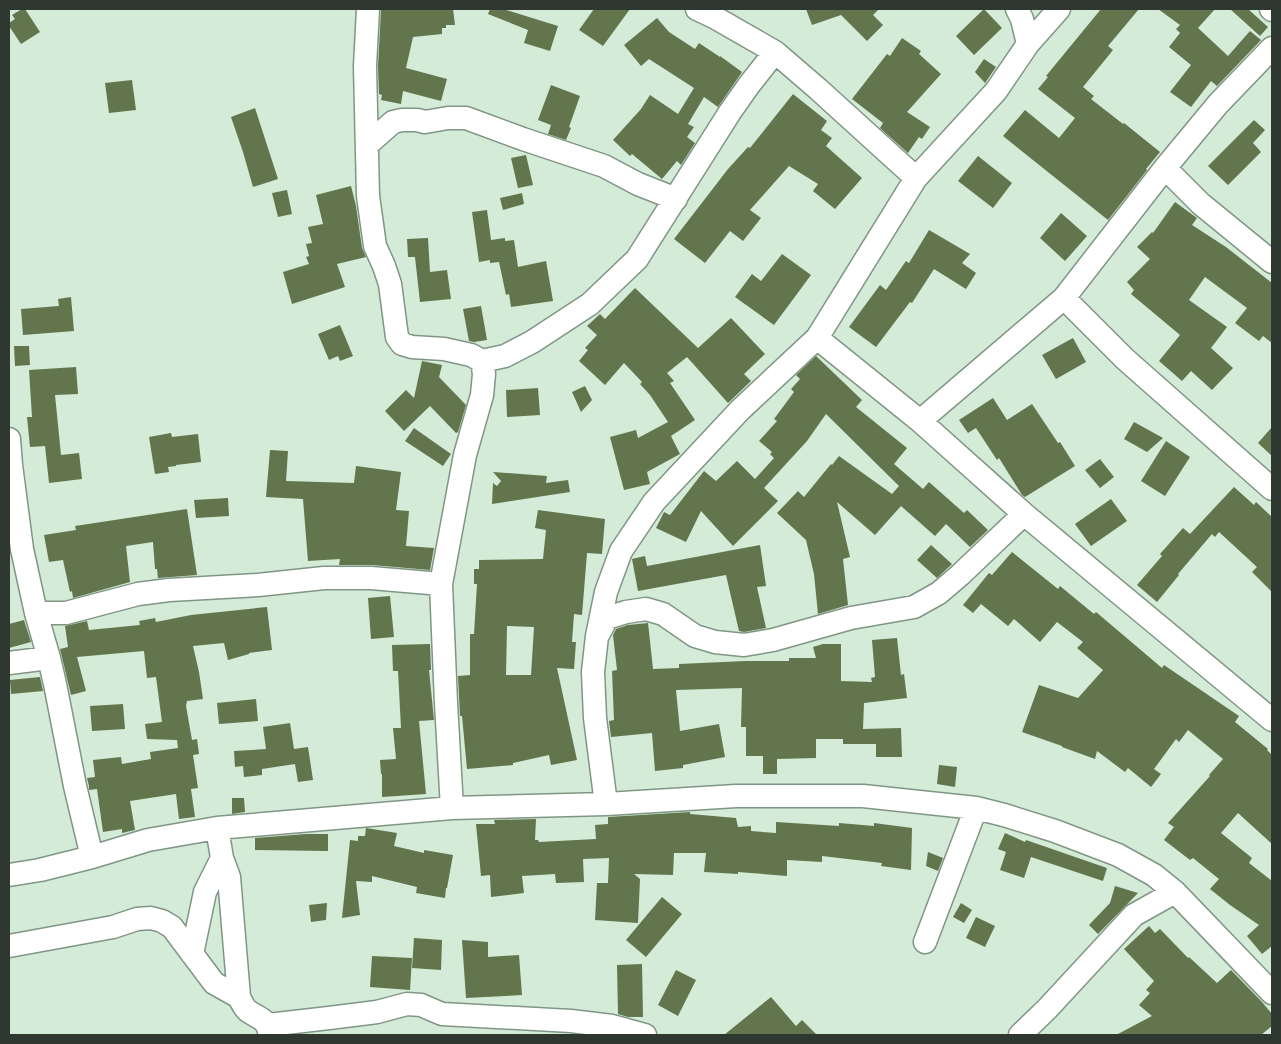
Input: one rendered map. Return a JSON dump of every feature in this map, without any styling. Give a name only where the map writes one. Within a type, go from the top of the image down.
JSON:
[{"type":"street","points":[[368,9],[365,66],[368,196],[375,246],[390,284],[397,337],[402,344],[412,348],[444,348],[471,355],[482,362],[505,356],[532,342],[590,304],[637,259],[730,112],[774,52]]},
{"type":"street","points":[[697,9],[774,52],[818,89],[916,178]]},
{"type":"street","points":[[1017,9],[1022,19],[1028,44]]},
{"type":"street","points":[[606,804],[595,709],[593,672],[597,636],[606,592],[621,552],[654,502],[740,410],[817,338],[916,178],[996,91],[1028,44],[1059,9]]},
{"type":"street","points":[[920,421],[1064,298],[1165,168],[1218,104],[1272,48]]},
{"type":"street","points":[[367,145],[393,122],[402,120],[424,122],[448,118],[466,118],[604,166],[638,184],[676,198]]},
{"type":"street","points":[[1165,168],[1200,204],[1272,262]]},
{"type":"street","points":[[1064,298],[1125,359],[1272,490]]},
{"type":"street","points":[[817,338],[920,421],[1024,514],[1272,720]]},
{"type":"street","points":[[452,808],[441,584],[465,455],[482,395],[484,374],[482,362]]},
{"type":"street","points":[[9,439],[12,493],[22,549],[92,857]]},
{"type":"street","points":[[597,636],[607,618],[626,612],[646,609],[662,614],[695,636],[715,642],[744,645],[774,640],[851,618],[914,606],[939,593],[1024,514]]},
{"type":"street","points":[[36,613],[66,613],[138,594],[169,590],[258,585],[324,578],[371,578],[441,584]]},
{"type":"street","points":[[9,663],[48,658]]},
{"type":"street","points":[[9,875],[40,870],[92,857],[148,840],[217,828],[452,808],[606,804],[736,796],[863,796],[976,808],[1055,831],[1118,855],[1154,875],[1175,892],[1268,980]]},
{"type":"street","points":[[926,942],[976,808]]},
{"type":"street","points":[[217,828],[222,858],[230,877],[239,997],[247,1010],[257,1016],[269,1030],[329,1018],[377,1012],[408,1004],[421,1005],[442,1014],[571,1021],[612,1026],[645,1035]]},
{"type":"street","points":[[192,954],[205,892],[222,858]]},
{"type":"street","points":[[1020,1035],[1048,1009],[1134,915],[1175,892]]},
{"type":"street","points":[[9,946],[113,927],[137,919],[151,918],[162,921],[172,927],[214,983],[239,997]]},
{"type":"building","points":[[25,9],[40,32],[21,44],[9,23],[15,19],[12,15]]},
{"type":"building","points":[[453,9],[455,25],[446,25],[446,28],[442,28],[442,34],[413,37],[406,68],[447,79],[441,101],[403,91],[401,104],[381,100],[378,66],[381,10]]},
{"type":"building","points":[[490,9],[503,9],[558,26],[550,51],[524,43],[528,30],[488,14]]},
{"type":"building","points":[[594,9],[630,9],[603,46],[579,30]]},
{"type":"building","points":[[806,9],[879,9],[873,15],[883,25],[867,41],[841,15],[812,25]]},
{"type":"building","points":[[984,9],[1002,28],[974,55],[956,36]]},
{"type":"building","points":[[1101,9],[1139,9],[1108,46],[1113,50],[1083,87],[1094,96],[1091,99],[1160,152],[1108,220],[1003,136],[1025,110],[1059,138],[1075,118],[1038,89],[1048,77],[1046,76]]},
{"type":"building","points":[[1158,9],[1215,9],[1198,28],[1228,56],[1250,31],[1261,40],[1217,86],[1211,81],[1191,107],[1170,92],[1191,65],[1169,47],[1180,33],[1176,29],[1180,25]]},
{"type":"building","points":[[1230,9],[1248,9],[1268,27],[1260,36]]},
{"type":"building","points":[[657,18],[669,32],[695,49],[699,43],[742,72],[718,107],[704,97],[688,124],[694,127],[687,137],[695,143],[681,165],[677,161],[662,179],[632,154],[630,156],[613,140],[641,109],[650,95],[678,114],[694,88],[649,59],[641,66],[624,45]]},
{"type":"building","points":[[902,38],[921,51],[919,54],[941,74],[907,112],[930,127],[922,139],[919,137],[908,153],[880,128],[883,123],[852,99],[887,54],[890,56]]},
{"type":"building","points":[[984,59],[996,67],[985,83],[975,72]]},
{"type":"building","points":[[132,80],[136,110],[109,113],[105,83]]},
{"type":"building","points":[[551,85],[580,96],[566,140],[548,134],[551,125],[538,120]]},
{"type":"building","points":[[793,94],[827,121],[821,130],[832,138],[826,146],[862,178],[835,209],[813,191],[818,184],[789,166],[750,210],[761,218],[743,241],[730,231],[705,263],[674,239],[728,169],[748,147],[750,148]]},
{"type":"building","points":[[255,108],[278,179],[253,187],[231,117]]},
{"type":"building","points":[[1254,120],[1265,130],[1253,143],[1261,152],[1228,185],[1208,166]]},
{"type":"building","points":[[526,155],[533,185],[518,188],[511,158]]},
{"type":"building","points":[[978,156],[1012,183],[993,208],[958,181]]},
{"type":"building","points":[[351,186],[362,248],[366,257],[337,264],[345,287],[292,304],[283,272],[309,264],[306,257],[309,256],[306,244],[312,243],[308,227],[323,224],[316,195]]},
{"type":"building","points":[[287,190],[292,214],[278,217],[272,193]]},
{"type":"building","points":[[522,193],[524,204],[503,210],[500,198]]},
{"type":"building","points":[[1175,202],[1197,218],[1192,225],[1226,247],[1272,283],[1272,343],[1263,336],[1259,341],[1235,323],[1247,308],[1205,277],[1189,300],[1227,327],[1211,348],[1233,368],[1212,390],[1191,371],[1182,381],[1159,361],[1180,335],[1131,294],[1134,290],[1127,282],[1150,259],[1137,247],[1153,233]]},
{"type":"building","points":[[487,210],[491,240],[505,238],[505,241],[514,240],[518,267],[546,261],[553,301],[511,307],[509,294],[506,295],[499,262],[490,263],[490,260],[479,262],[472,212]]},
{"type":"building","points":[[1061,213],[1087,236],[1065,261],[1040,238]]},
{"type":"building","points":[[929,230],[970,254],[962,263],[976,273],[966,289],[934,269],[912,303],[910,302],[876,347],[849,327],[880,285],[886,290],[906,261],[909,263]]},
{"type":"building","points":[[428,238],[430,272],[447,270],[451,299],[420,302],[415,257],[408,257],[407,239]]},
{"type":"building","points":[[782,254],[811,275],[774,325],[735,297],[752,274],[761,281]]},
{"type":"building","points":[[635,288],[698,348],[731,318],[765,354],[744,374],[751,381],[728,403],[687,357],[667,373],[674,381],[670,383],[695,420],[671,436],[680,454],[647,472],[650,484],[624,490],[610,437],[636,430],[638,438],[668,422],[650,395],[640,384],[642,382],[624,363],[605,385],[579,361],[588,350],[585,348],[597,335],[587,326],[600,314],[605,319]]},
{"type":"building","points":[[71,297],[74,331],[23,335],[21,309],[59,306],[58,299]]},
{"type":"building","points":[[481,306],[487,340],[469,341],[463,309]]},
{"type":"building","points":[[340,325],[353,356],[340,361],[338,356],[329,360],[318,334]]},
{"type":"building","points":[[1073,338],[1086,362],[1056,379],[1042,355]]},
{"type":"building","points":[[14,346],[29,346],[30,365],[15,366]]},
{"type":"building","points":[[816,356],[862,400],[856,407],[907,448],[894,464],[923,489],[929,482],[964,513],[967,510],[988,530],[970,547],[946,524],[935,536],[901,506],[875,535],[837,502],[850,557],[843,559],[848,605],[818,614],[814,574],[806,540],[777,513],[798,491],[804,497],[839,456],[892,494],[899,486],[826,414],[807,441],[764,488],[778,501],[733,546],[701,511],[686,542],[656,528],[664,512],[670,515],[704,471],[716,481],[737,461],[755,479],[774,458],[770,454],[772,452],[759,441],[777,421],[774,419],[794,392],[791,389],[800,379],[796,375]]},
{"type":"building","points":[[422,361],[442,365],[439,377],[466,405],[458,432],[456,433],[430,406],[404,431],[385,411],[406,390],[414,398]]},
{"type":"building","points":[[76,367],[78,394],[55,395],[61,455],[79,453],[82,479],[49,483],[45,446],[30,447],[27,417],[32,417],[29,370]]},
{"type":"building","points":[[585,386],[592,400],[581,412],[572,392]]},
{"type":"building","points":[[538,388],[540,415],[507,417],[506,390]]},
{"type":"building","points":[[993,398],[1007,420],[1032,404],[1075,466],[1025,497],[1022,495],[999,458],[997,460],[976,428],[968,433],[959,420]]},
{"type":"building","points":[[1134,422],[1163,438],[1147,452],[1124,439]]},
{"type":"building","points":[[1272,427],[1272,456],[1258,443]]},
{"type":"building","points":[[414,428],[451,454],[443,466],[405,441]]},
{"type":"building","points":[[171,433],[172,437],[198,434],[201,462],[168,467],[169,472],[155,474],[149,437]]},
{"type":"building","points":[[1166,441],[1190,457],[1165,496],[1141,481]]},
{"type":"building","points":[[270,450],[288,451],[286,481],[354,483],[356,466],[401,472],[396,510],[409,511],[406,546],[434,548],[430,570],[372,565],[339,565],[340,559],[308,561],[303,499],[266,497]]},
{"type":"building","points":[[1100,459],[1114,477],[1100,488],[1085,470]]},
{"type":"building","points":[[493,472],[547,476],[546,483],[568,480],[570,492],[492,504],[493,483],[497,486],[501,481]]},
{"type":"building","points":[[1234,487],[1254,505],[1256,502],[1272,517],[1272,592],[1252,572],[1257,567],[1219,532],[1215,537],[1212,534],[1157,602],[1137,585],[1162,556],[1160,554],[1183,528],[1190,534]]},
{"type":"building","points":[[228,498],[229,516],[196,518],[194,500]]},
{"type":"building","points":[[1111,499],[1127,521],[1091,546],[1075,524]]},
{"type":"building","points":[[187,509],[197,575],[158,578],[157,569],[155,569],[153,542],[126,546],[130,582],[73,598],[63,560],[49,562],[44,535],[76,530],[75,526]]},
{"type":"building","points":[[538,510],[605,519],[602,554],[587,553],[582,615],[574,614],[572,642],[576,642],[574,669],[557,668],[577,760],[551,765],[549,755],[513,763],[513,765],[467,769],[462,716],[460,716],[458,676],[470,675],[470,634],[474,634],[477,584],[474,584],[474,569],[479,569],[479,560],[543,559],[546,530],[535,528]],"holes":[[[507,626],[534,627],[531,675],[506,675]]]},
{"type":"building","points":[[760,545],[766,586],[757,587],[766,628],[744,632],[739,631],[726,575],[638,591],[632,559],[645,556],[647,566]]},
{"type":"building","points":[[931,545],[952,564],[937,578],[917,560]]},
{"type":"building","points":[[1012,552],[1058,589],[1060,586],[1094,614],[1096,612],[1162,668],[1164,665],[1239,716],[1235,722],[1268,749],[1272,755],[1272,844],[1238,813],[1221,833],[1252,858],[1249,863],[1272,881],[1272,946],[1262,954],[1247,936],[1259,925],[1210,889],[1219,879],[1193,858],[1190,860],[1164,840],[1174,827],[1168,823],[1223,759],[1188,730],[1179,742],[1176,739],[1154,769],[1161,774],[1151,787],[1128,768],[1125,772],[1097,751],[1095,759],[1022,732],[1039,685],[1078,698],[1103,670],[1077,648],[1083,642],[1057,622],[1040,642],[1014,619],[1008,626],[981,604],[973,613],[963,605],[989,573],[992,575]]},
{"type":"building","points":[[390,596],[394,637],[371,639],[368,598]]},
{"type":"building","points":[[267,607],[272,650],[249,653],[228,660],[224,643],[193,646],[203,699],[187,701],[186,706],[192,740],[197,739],[199,754],[193,755],[198,788],[191,789],[195,817],[179,819],[176,794],[130,801],[135,830],[122,833],[122,829],[103,832],[97,789],[89,790],[87,778],[95,777],[93,760],[121,757],[122,764],[151,759],[150,752],[178,748],[177,740],[147,739],[145,724],[162,722],[156,677],[147,678],[144,651],[77,657],[86,691],[71,695],[60,649],[68,647],[65,626],[87,621],[89,630],[140,625],[139,621],[155,618],[156,622],[191,615]]},
{"type":"building","points":[[24,620],[31,642],[9,648],[9,624]]},
{"type":"building","points":[[648,623],[653,669],[679,668],[679,664],[789,661],[789,658],[816,658],[813,647],[823,644],[841,644],[841,681],[872,682],[871,678],[875,677],[872,640],[897,638],[901,675],[904,674],[907,698],[864,703],[863,729],[901,728],[902,757],[876,757],[876,744],[843,744],[843,739],[816,739],[816,758],[777,759],[777,774],[763,774],[763,756],[746,756],[746,727],[741,727],[742,688],[676,690],[680,731],[719,724],[725,757],[683,765],[683,768],[655,771],[652,733],[611,737],[609,721],[614,720],[612,671],[617,670],[613,635],[616,629],[628,625]]},
{"type":"building","points":[[430,644],[431,670],[429,670],[434,720],[419,721],[426,794],[382,797],[380,760],[396,759],[393,728],[401,728],[398,671],[393,671],[392,645]]},
{"type":"building","points":[[40,677],[43,691],[11,694],[10,680]]},
{"type":"building","points":[[256,699],[258,721],[219,724],[217,703]]},
{"type":"building","points":[[123,704],[125,729],[92,731],[90,706]]},
{"type":"building","points":[[290,723],[294,749],[308,747],[313,780],[298,782],[295,764],[262,769],[262,775],[244,777],[243,766],[235,767],[234,751],[266,749],[263,727]]},
{"type":"building","points":[[939,765],[957,767],[955,787],[937,784]]},
{"type":"building","points":[[232,798],[244,798],[245,812],[232,814]]},
{"type":"building","points":[[690,812],[690,814],[736,818],[738,827],[751,826],[751,831],[776,833],[776,822],[839,826],[839,823],[874,826],[874,823],[912,828],[911,870],[881,866],[882,863],[822,856],[822,862],[787,860],[787,876],[738,872],[738,874],[704,872],[706,853],[674,853],[673,875],[634,874],[640,879],[638,923],[595,920],[597,883],[608,883],[609,858],[583,859],[584,882],[556,883],[555,874],[522,876],[524,893],[491,897],[490,875],[481,876],[476,824],[495,824],[494,820],[536,819],[535,840],[539,842],[596,839],[595,825],[608,824],[608,817]]},
{"type":"building","points":[[366,828],[397,833],[394,846],[424,853],[424,850],[453,855],[445,898],[416,893],[417,887],[372,876],[372,882],[356,881],[360,915],[342,918],[350,840],[358,841],[358,836],[365,836]]},
{"type":"building","points":[[1005,833],[1025,842],[1026,840],[1107,868],[1103,881],[1031,857],[1024,878],[1000,870],[1006,852],[998,849]]},
{"type":"building","points":[[328,834],[328,851],[255,850],[255,838]]},
{"type":"building","points":[[928,852],[943,858],[938,871],[926,866]]},
{"type":"building","points":[[1115,886],[1138,893],[1098,934],[1089,925],[1110,903]]},
{"type":"building","points":[[662,897],[682,914],[646,957],[626,940]]},
{"type":"building","points":[[327,903],[326,920],[311,922],[309,905]]},
{"type":"building","points":[[961,903],[972,910],[964,923],[953,917]]},
{"type":"building","points":[[976,917],[995,926],[985,947],[966,938]]},
{"type":"building","points":[[1149,926],[1155,933],[1160,929],[1188,958],[1217,983],[1231,970],[1272,1014],[1272,1026],[1261,1035],[1116,1035],[1152,1016],[1139,1005],[1150,993],[1146,990],[1154,981],[1124,949]]},
{"type":"building","points":[[414,938],[442,940],[441,970],[412,968]]},
{"type":"building","points":[[462,940],[488,942],[488,957],[519,955],[522,995],[466,998]]},
{"type":"building","points":[[372,956],[412,958],[410,990],[370,987]]},
{"type":"building","points":[[642,964],[643,1017],[628,1017],[618,1014],[617,965]]},
{"type":"building","points":[[676,970],[696,980],[678,1016],[658,1005]]},
{"type":"building","points":[[771,997],[796,1026],[802,1020],[817,1035],[724,1035]]}]
